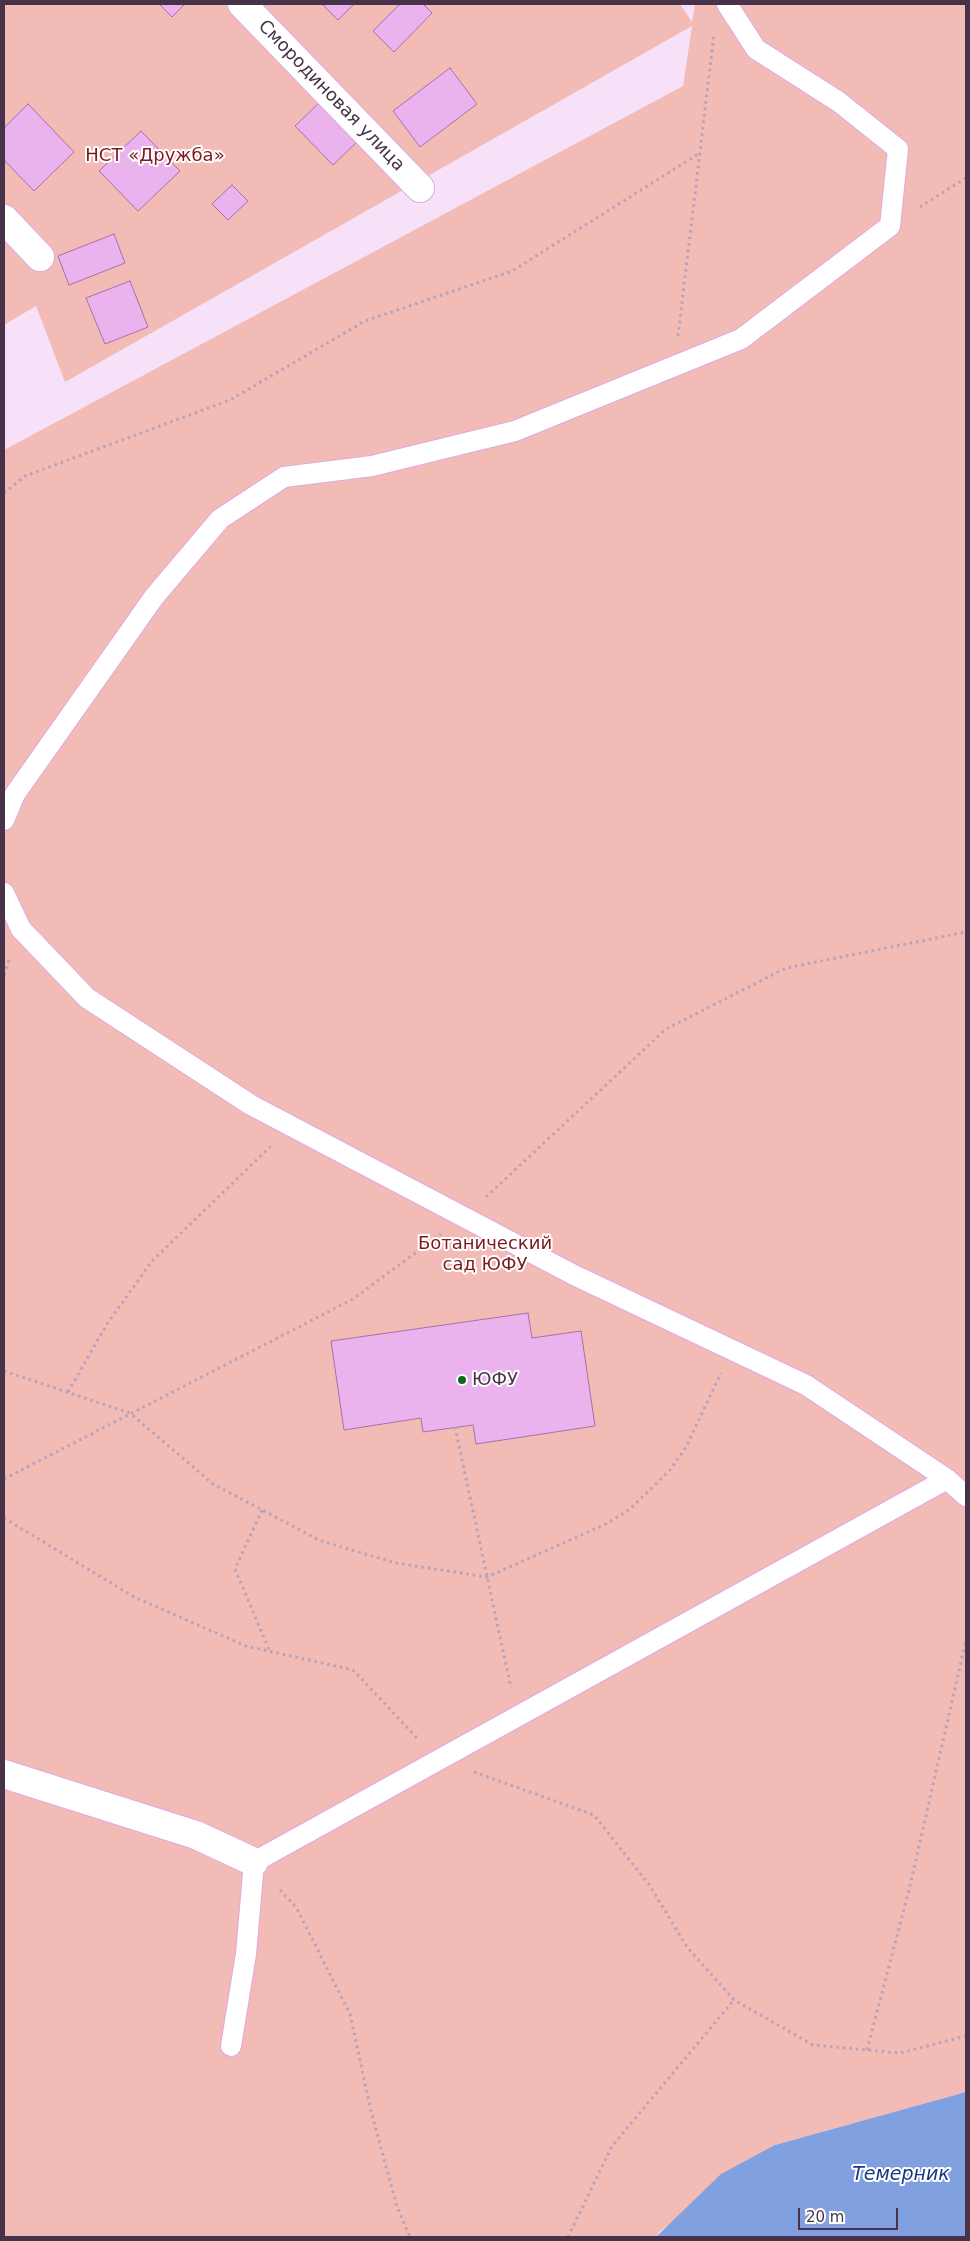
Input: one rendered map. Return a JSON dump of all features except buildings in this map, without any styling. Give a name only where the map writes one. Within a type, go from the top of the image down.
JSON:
[{"type":"street","name":"Смородиновая улица","points":[[242,4],[420,188]]},
{"type":"street","points":[[4,219],[40,257]]},
{"type":"street","points":[[4,1774],[196,1835],[254,1862]]},
{"type":"lane","points":[[4,820],[15,794],[154,597],[220,518],[284,478],[372,466],[515,431],[740,339],[890,226],[898,149],[839,102],[756,49],[727,4]]},
{"type":"lane","points":[[4,893],[21,929],[87,998],[251,1106],[574,1275],[806,1385],[947,1479],[966,1496]]},
{"type":"lane","points":[[231,2046],[246,1954],[254,1862],[437,1759],[517,1717],[947,1479]]},
{"type":"path","points":[[674,366],[714,34]]},
{"type":"path","points":[[4,493],[25,476],[230,400],[365,321],[512,271],[700,153]]},
{"type":"path","points":[[890,226],[966,178]]},
{"type":"path","points":[[4,1479],[353,1299],[464,1217],[666,1029],[786,968],[966,932]]},
{"type":"path","points":[[68,1392],[107,1324],[152,1262],[291,1126]]},
{"type":"path","points":[[4,1371],[130,1413],[213,1484],[321,1541],[396,1563],[487,1577],[606,1524],[630,1509],[650,1491],[670,1470],[686,1447],[732,1350]]},
{"type":"path","points":[[455,1427],[517,1717]]},
{"type":"path","points":[[262,1510],[235,1568],[271,1652]]},
{"type":"path","points":[[4,1518],[134,1597],[246,1646],[353,1670],[437,1759],[594,1815],[650,1886],[687,1947],[734,2000],[814,2046],[900,2053],[966,2036]]},
{"type":"path","points":[[867,2050],[909,1890],[966,1640]]},
{"type":"path","points":[[254,1862],[296,1907],[350,2014],[371,2111],[397,2207],[410,2237]]},
{"type":"path","points":[[568,2237],[612,2146],[734,2000]]},
{"type":"green space","name":"Ботанический сад ЮФУ","points":[[4,4],[680,4],[692,22],[695,4],[966,4],[966,2092],[775,2145],[659,2232],[656,2237],[4,2237],[4,450],[683,86],[692,26],[65,382],[36,306],[4,325]]},
{"type":"water","name":"Темерник","points":[[966,2092],[966,2237],[656,2237],[721,2174],[775,2145]]},
{"type":"place","name":"ЮФУ","points":[[462,1380]]},
{"type":"park label","name":"НСТ «Дружба»","points":[[155,156]]}]
